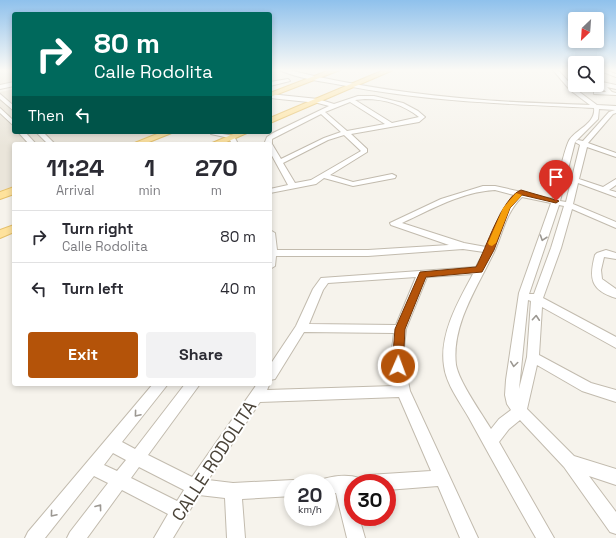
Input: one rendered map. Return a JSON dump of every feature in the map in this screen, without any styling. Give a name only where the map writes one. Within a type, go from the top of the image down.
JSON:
[{"type":"main road","points":[[272,120],[329,95]]},
{"type":"main road","points":[[142,142],[164,134]]},
{"type":"main road","points":[[234,140],[242,134]]},
{"type":"main road","points":[[0,196],[12,191]]},
{"type":"main road","points":[[0,234],[12,229]]},
{"type":"street","points":[[273,95],[313,101],[334,107]]},
{"type":"street","points":[[429,95],[486,102],[616,105]]},
{"type":"street","points":[[580,95],[593,105],[604,120]]},
{"type":"street","points":[[0,96],[12,107]]},
{"type":"street","points":[[271,142],[322,112],[351,100],[363,97],[400,103],[422,117],[419,120],[345,133],[326,140],[280,162]]},
{"type":"street","points":[[351,100],[391,125]]},
{"type":"street","points":[[593,105],[616,110]]},
{"type":"street","points":[[0,110],[12,122]]},
{"type":"street","points":[[490,442],[504,424],[520,411],[532,357],[537,300],[556,248],[569,205],[584,144],[604,120],[616,110]]},
{"type":"street","points":[[272,191],[313,182],[364,152],[365,150],[322,112]]},
{"type":"street","points":[[604,120],[572,140],[556,201],[524,293],[512,380],[512,395],[514,404],[569,462],[616,526]]},
{"type":"street","points":[[24,134],[31,142]]},
{"type":"street","points":[[41,134],[50,142]]},
{"type":"street","points":[[218,134],[234,140]]},
{"type":"street","points":[[572,140],[616,155]]},
{"type":"street","points":[[272,148],[293,187]]},
{"type":"street","points":[[324,176],[353,184],[392,176]]},
{"type":"street","points":[[576,180],[616,196]]},
{"type":"street","points":[[603,191],[616,181]]},
{"type":"street","points":[[490,250],[463,246],[394,223],[478,189],[495,188],[556,201],[616,225]]},
{"type":"street","points":[[521,193],[506,208],[490,250],[462,306],[452,338],[450,365],[455,380],[545,538]]},
{"type":"street","points":[[272,246],[272,257]]},
{"type":"street","points":[[273,253],[362,254],[463,246]]},
{"type":"street","points":[[616,256],[606,253],[600,255],[595,279],[616,294]]},
{"type":"street","points":[[272,372],[301,328],[318,288],[325,280],[479,270]]},
{"type":"street","points":[[423,274],[400,329],[397,357],[403,391],[469,538]]},
{"type":"street","points":[[524,293],[616,343]]},
{"type":"street","points":[[301,328],[400,329]]},
{"type":"street","points":[[532,357],[587,387],[616,396]]},
{"type":"street","points":[[34,538],[160,386]]},
{"type":"street","points":[[76,538],[191,386]]},
{"type":"street","points":[[260,390],[403,391]]},
{"type":"street","name":"CALLE RODOLITA","points":[[163,538],[195,486],[260,390]]},
{"type":"street","points":[[111,444],[195,486],[233,491],[284,488]]},
{"type":"street","points":[[569,462],[616,477]]},
{"type":"street","points":[[92,467],[180,511]]},
{"type":"street","points":[[396,481],[442,478]]},
{"type":"street","points":[[341,485],[356,538]]},
{"type":"street","points":[[233,491],[236,538]]},
{"type":"shaded area","points":[[0,95],[12,95],[12,134],[156,134],[134,142],[12,142],[12,187],[0,191]]},
{"type":"slow traffic","points":[[492,243],[506,208],[518,195]]},
{"type":"route","points":[[398,366],[397,357],[400,329],[423,274],[479,270],[490,250],[506,208],[513,199],[521,193],[556,201]]}]
